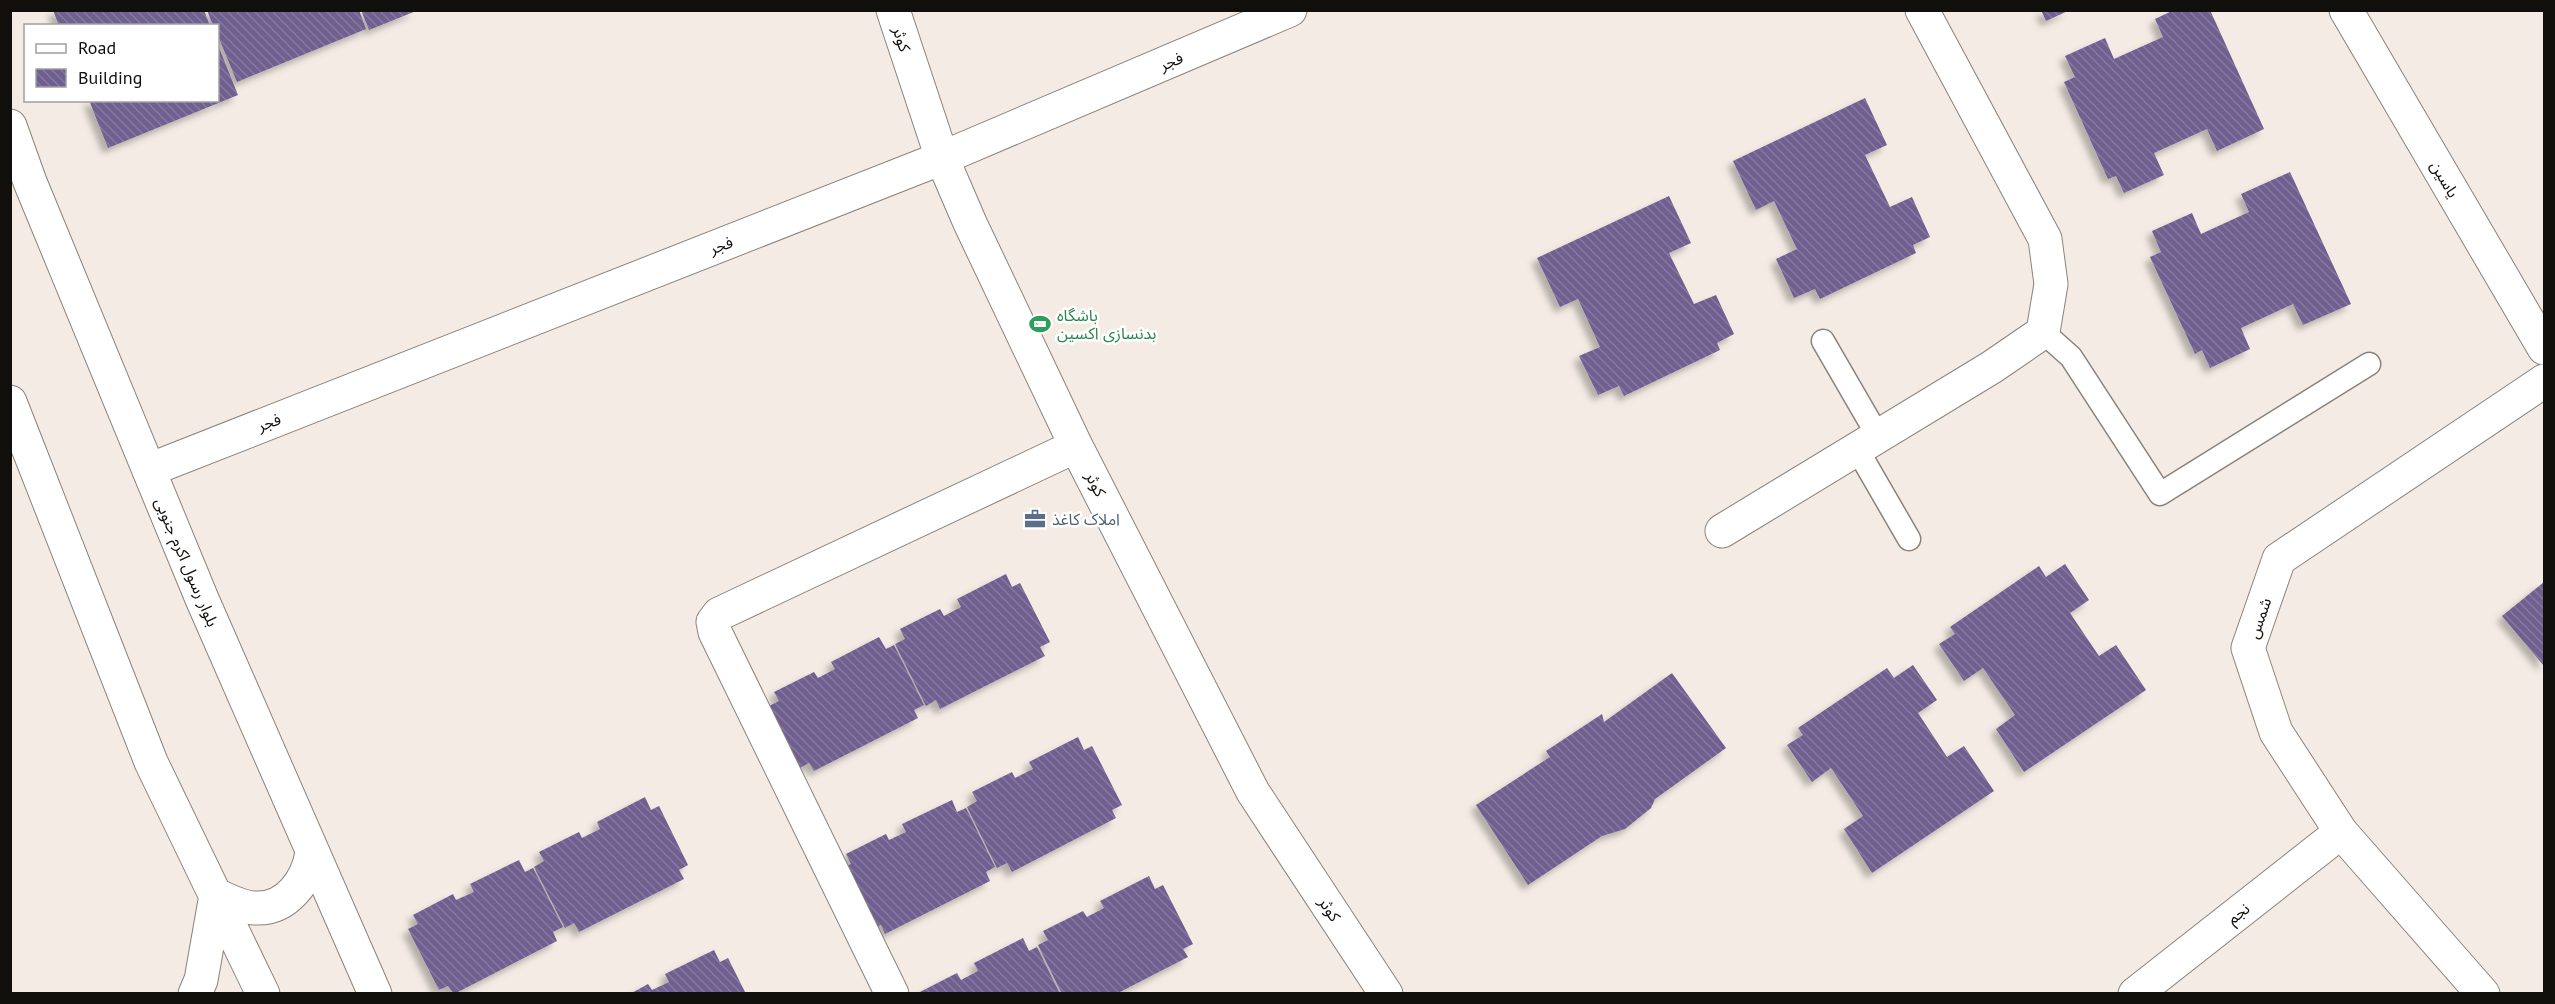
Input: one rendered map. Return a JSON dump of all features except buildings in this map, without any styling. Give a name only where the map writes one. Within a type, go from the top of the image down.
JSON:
[{"type":"street","name":"کوثر","points":[[893,10],[942,158],[970,223],[1076,446],[1253,792],[1386,993]]},
{"type":"street","name":"فجر","points":[[148,470],[942,158],[1290,10]]},
{"type":"street","points":[[1722,531],[1992,367],[2043,332],[2051,284],[2045,239],[1922,10]]},
{"type":"street","name":"یاسین","points":[[2346,10],[2544,348]]},
{"type":"street","name":"بلوار رسول اکرم جنوبی","points":[[10,126],[30,182],[148,470],[375,993]]},
{"type":"street","name":"شمس","points":[[2483,993],[2341,832],[2276,732],[2248,648],[2279,559],[2544,381]]},
{"type":"street","points":[[10,402],[151,762],[263,993]]},
{"type":"street","points":[[892,993],[712,622],[720,614],[1076,446]]},
{"type":"street","name":"نجم","points":[[2135,993],[2341,832]]},
{"type":"street","points":[[216,895],[257,909],[278,902],[298,890],[310,870],[312,852]]},
{"type":"street","points":[[195,993],[201,980],[216,895]]},
{"type":"lane","points":[[2043,332],[2071,357],[2160,494],[2369,364]]},
{"type":"lane","points":[[1823,341],[1909,539]]},
{"type":"place","name":"باشگاه بدنسازی اکسین","points":[[1040,324]]},
{"type":"place","name":"املاک کاغذ","points":[[1035,519]]}]
